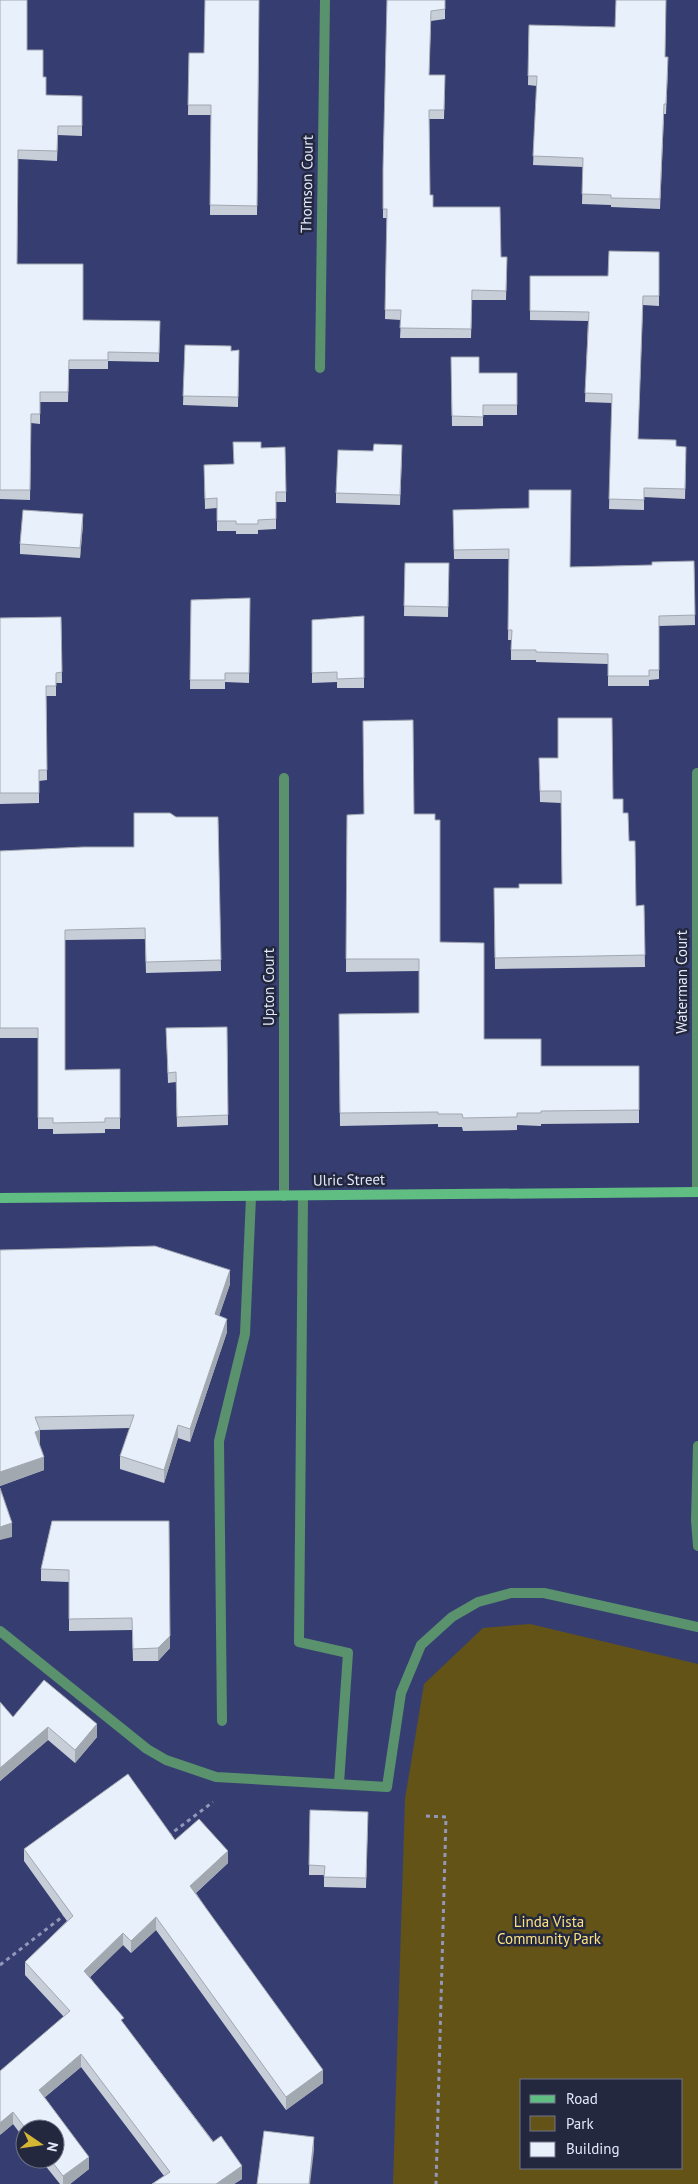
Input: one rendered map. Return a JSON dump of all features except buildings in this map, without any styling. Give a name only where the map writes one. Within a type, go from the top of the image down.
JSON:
[{"type":"main road","name":"Ulric Street","points":[[0,1198],[698,1192]]},
{"type":"street","name":"Thomson Court","points":[[320,368],[325,0]]},
{"type":"street","name":"Waterman Court","points":[[697,773],[698,1192]]},
{"type":"street","name":"Upton Court","points":[[284,778],[284,1196]]},
{"type":"street","points":[[303,1196],[299,1642],[348,1653],[338,1783]]},
{"type":"street","points":[[222,1721],[219,1441],[245,1334],[251,1197]]},
{"type":"street","points":[[698,1446],[696,1520],[698,1546]]},
{"type":"street","points":[[0,1632],[147,1749],[166,1760],[216,1777],[386,1787],[401,1693],[421,1645],[452,1617],[478,1602],[511,1593],[544,1593],[698,1627]]},
{"type":"path","points":[[161,1841],[214,1800],[216,1777]]},
{"type":"path","points":[[426,1816],[446,1817],[436,2184]]},
{"type":"path","points":[[0,1965],[69,1912]]},
{"type":"green space","name":"Linda Vista Community Park","points":[[530,1624],[698,1664],[698,2184],[393,2184],[405,1799],[424,1684],[483,1628]]}]
